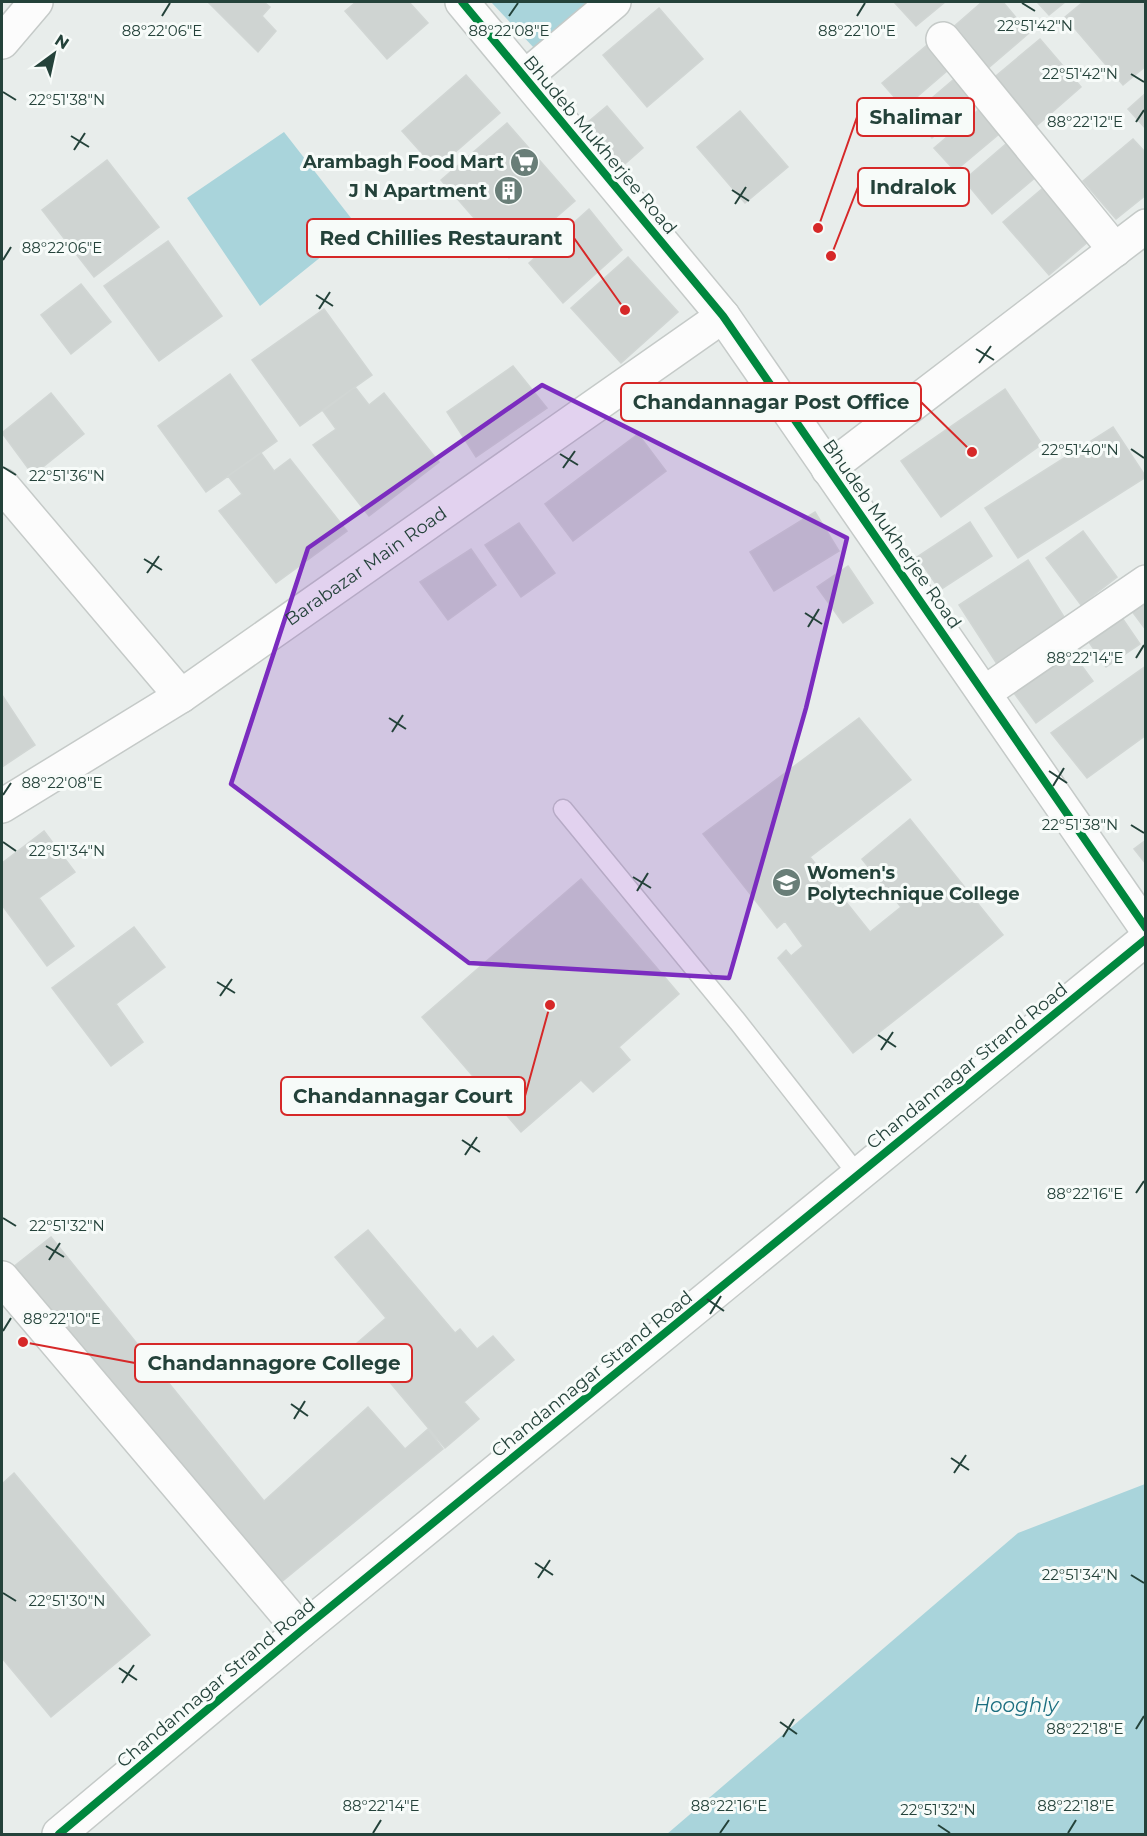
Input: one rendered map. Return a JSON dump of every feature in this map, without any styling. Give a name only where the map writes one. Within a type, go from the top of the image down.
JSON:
[{"type":"street","points":[[2,42],[36,2]]},
{"type":"street","name":"Bhudeb Mukherjee Road","points":[[462,2],[723,316],[1146,928]]},
{"type":"street","points":[[525,77],[614,2]]},
{"type":"street","points":[[943,39],[1115,250]]},
{"type":"street","points":[[828,469],[1146,226]]},
{"type":"street","name":"Barabazar Main Road","points":[[2,806],[181,696],[723,316]]},
{"type":"street","points":[[2,485],[181,696]]},
{"type":"street","points":[[984,693],[1146,582]]},
{"type":"street","name":"Chandannagar Strand Road","points":[[59,1834],[301,1631],[1146,939]]},
{"type":"street","points":[[2,1278],[301,1631]]},
{"type":"lane","points":[[563,809],[738,1022],[858,1175]]},
{"type":"highlighted area","points":[[542,385],[847,538],[806,708],[729,978],[469,963],[231,784],[308,548]]},
{"type":"water","points":[[491,2],[589,2],[535,49]]},
{"type":"water","points":[[284,132],[358,227],[260,306],[187,198]]},
{"type":"water","name":"Hooghly","points":[[1145,1484],[1145,1834],[667,1834],[1018,1533]]},
{"type":"building","points":[[208,2],[264,2],[270,7],[262,16],[276,31],[258,52]]},
{"type":"building","points":[[356,2],[409,2],[428,23],[387,59],[345,11]]},
{"type":"building","points":[[894,2],[945,2],[916,26]]},
{"type":"building","points":[[982,2],[1003,2],[1029,33],[986,70],[951,29]]},
{"type":"building","points":[[1037,2],[1065,2],[1049,15]]},
{"type":"building","points":[[1083,2],[1146,2],[1146,66],[1123,85],[1065,17]]},
{"type":"building","points":[[659,8],[703,59],[647,107],[603,55]]},
{"type":"building","points":[[1040,39],[1081,87],[1033,129],[991,80]]},
{"type":"building","points":[[933,40],[954,65],[904,108],[882,83]]},
{"type":"building","points":[[960,74],[979,97],[932,138],[912,115]]},
{"type":"building","points":[[466,75],[500,113],[436,169],[402,131]]},
{"type":"building","points":[[1146,93],[1146,129],[1128,109]]},
{"type":"building","points":[[607,106],[643,148],[618,170],[582,127]]},
{"type":"building","points":[[983,106],[1004,130],[955,171],[934,148]]},
{"type":"building","points":[[740,111],[788,167],[745,203],[697,147]]},
{"type":"building","name":"J N Apartment","points":[[507,123],[575,201],[509,258],[441,180]]},
{"type":"building","points":[[1133,139],[1146,153],[1146,195],[1116,219],[1083,181]]},
{"type":"building","points":[[1007,143],[1036,177],[992,214],[964,180]]},
{"type":"building","points":[[107,160],[159,227],[94,277],[42,210]]},
{"type":"building","points":[[1043,188],[1089,241],[1049,275],[1003,222]]},
{"type":"building","points":[[589,209],[622,250],[563,303],[529,263]]},
{"type":"building","points":[[168,241],[222,316],[159,361],[104,286]]},
{"type":"building","points":[[628,257],[678,312],[621,363],[571,308]]},
{"type":"building","points":[[81,284],[111,322],[71,354],[41,315]]},
{"type":"building","points":[[324,309],[372,375],[300,426],[252,360]]},
{"type":"building","points":[[513,366],[547,408],[476,457],[447,412]]},
{"type":"building","points":[[230,374],[277,441],[206,492],[158,426]]},
{"type":"building","points":[[355,387],[369,405],[384,393],[439,462],[369,516],[313,445],[336,429],[323,411]]},
{"type":"building","points":[[1005,389],[1042,444],[941,517],[901,461]]},
{"type":"building","points":[[51,393],[84,434],[33,475],[2,433]]},
{"type":"building","points":[[1113,427],[1146,477],[1018,558],[985,508]]},
{"type":"building","points":[[638,434],[666,471],[573,541],[545,504]]},
{"type":"building","points":[[261,453],[274,471],[290,459],[347,531],[276,583],[219,511],[242,494],[228,476]]},
{"type":"building","points":[[815,512],[839,551],[774,591],[750,552]]},
{"type":"building","points":[[970,522],[992,556],[940,590],[917,557]]},
{"type":"building","points":[[519,523],[555,573],[521,597],[485,545]]},
{"type":"building","points":[[1083,531],[1117,577],[1081,605],[1046,558]]},
{"type":"building","points":[[471,549],[496,585],[448,620],[420,582]]},
{"type":"building","points":[[1028,560],[1066,620],[997,664],[959,605]]},
{"type":"building","points":[[848,566],[873,603],[843,623],[817,587]]},
{"type":"building","points":[[1146,593],[1146,630],[1128,606]]},
{"type":"building","points":[[1116,609],[1140,644],[1106,667],[1082,632]]},
{"type":"building","points":[[1065,643],[1093,681],[1036,723],[1008,685]]},
{"type":"building","points":[[1146,666],[1146,735],[1087,778],[1051,733]]},
{"type":"building","points":[[2,695],[35,745],[2,767]]},
{"type":"building","name":"Women's Polytechnique College","points":[[859,718],[911,780],[810,857],[870,932],[901,907],[862,859],[910,819],[1003,935],[853,1053],[778,958],[786,950],[791,956],[803,946],[785,921],[777,928],[703,834]]},
{"type":"building","points":[[44,831],[75,872],[39,898],[74,946],[47,966],[2,905],[2,863]]},
{"type":"building","points":[[1146,840],[1146,864],[1134,849]]},
{"type":"building","points":[[581,879],[679,994],[619,1047],[630,1060],[593,1092],[581,1080],[521,1132],[422,1017]]},
{"type":"building","points":[[134,927],[165,967],[116,1004],[143,1042],[111,1066],[52,988]]},
{"type":"building","points":[[368,1230],[455,1333],[460,1329],[477,1349],[493,1336],[514,1360],[464,1402],[479,1419],[445,1448],[357,1343],[386,1318],[335,1257]]},
{"type":"building","points":[[51,1237],[264,1501],[368,1407],[405,1449],[428,1429],[443,1449],[279,1584],[8,1271]]},
{"type":"building","points":[[14,1473],[150,1635],[51,1717],[2,1658],[2,1484]]},
{"type":"cycle path","points":[[462,2],[723,316],[1146,928]]},
{"type":"cycle path","points":[[59,1834],[301,1631],[1146,939]]},
{"type":"place","name":"Arambagh Food Mart","points":[[525,162]]},
{"type":"place","name":"J N Apartment","points":[[508,191]]},
{"type":"place","name":"Shalimar","points":[[818,228]]},
{"type":"place","name":"Indralok","points":[[831,256]]},
{"type":"place","name":"Red Chillies Restaurant","points":[[625,310]]},
{"type":"place","name":"Chandannagar Post Office","points":[[972,452]]},
{"type":"place","name":"Women's Polytechnique College","points":[[786,883]]},
{"type":"place","name":"Chandannagar Court","points":[[550,1005]]},
{"type":"place","name":"Chandannagore College","points":[[23,1342]]}]
